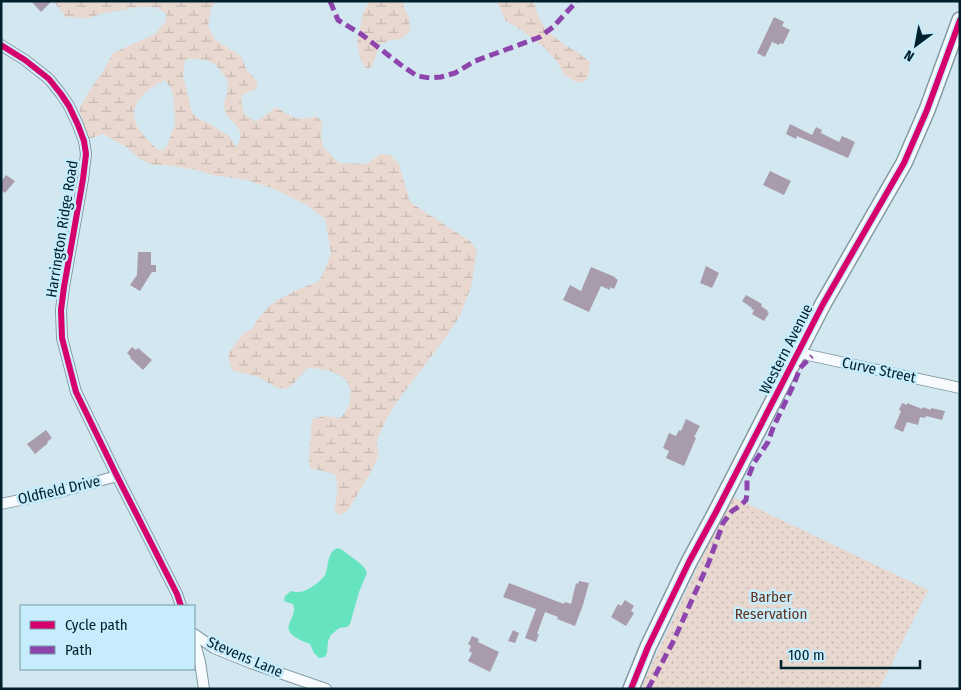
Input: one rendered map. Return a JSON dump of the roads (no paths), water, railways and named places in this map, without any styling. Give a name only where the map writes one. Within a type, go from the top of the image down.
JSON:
[{"type":"street","name":"Western Avenue","points":[[630,689],[689,562],[823,304],[904,164],[927,110],[960,20]]},
{"type":"street","name":"Harrington Ridge Road","points":[[1,45],[50,79],[69,106],[84,141],[86,154],[83,179],[64,287],[62,338],[76,392],[181,605]]},
{"type":"street","name":"Curve Street","points":[[799,353],[960,388]]},
{"type":"street","name":"Oldfield Drive","points":[[1,504],[63,491],[117,476]]},
{"type":"street","name":"Stevens Lane","points":[[195,635],[214,648],[326,689]]},
{"type":"street","points":[[195,644],[204,689]]},
{"type":"park label","name":"Barber Reservation","points":[[771,606]]}]
